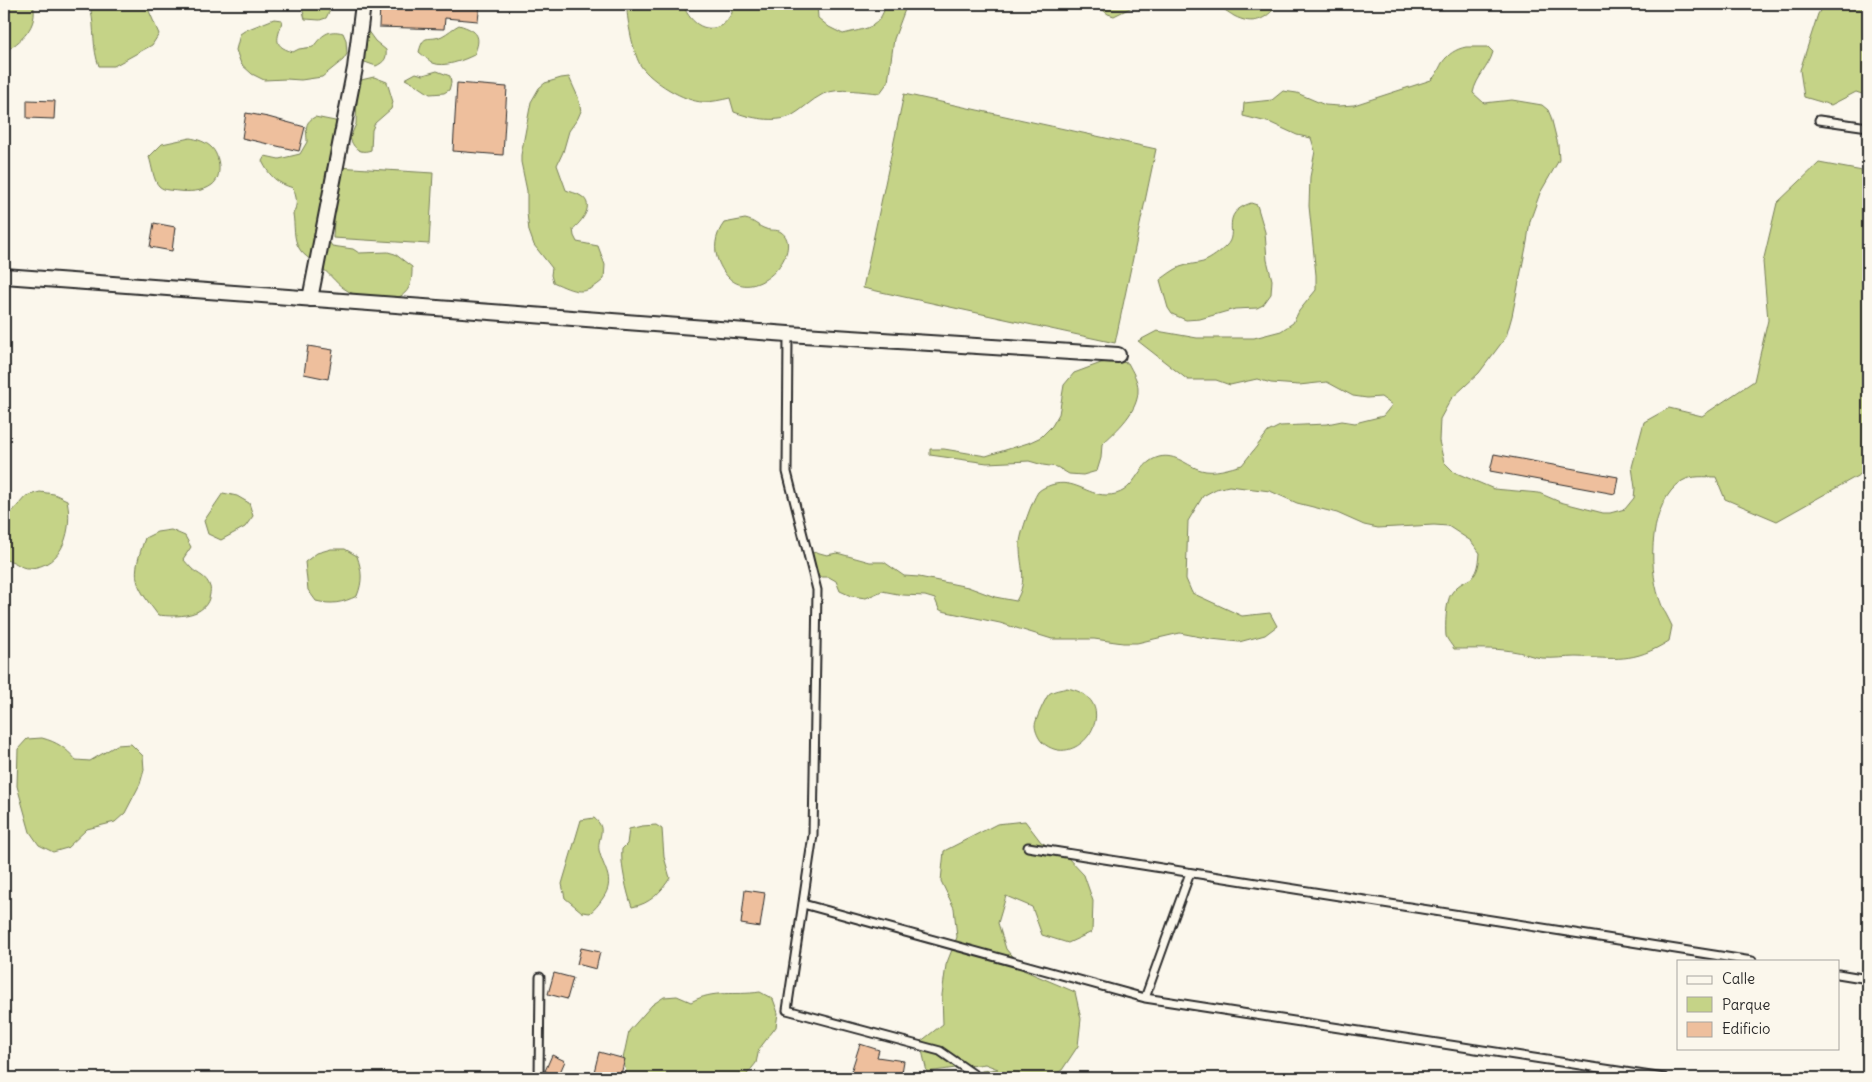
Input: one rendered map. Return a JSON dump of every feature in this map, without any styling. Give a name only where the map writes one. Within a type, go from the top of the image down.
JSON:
[{"type":"street","points":[[310,299],[355,68],[363,4]]},
{"type":"street","points":[[4,276],[788,334],[1118,355]]},
{"type":"lane","points":[[1819,120],[1868,127]]},
{"type":"lane","points":[[788,334],[787,472],[817,590],[813,835],[787,1010],[940,1051],[979,1078]]},
{"type":"lane","points":[[1028,848],[1746,960]]},
{"type":"lane","points":[[1145,998],[1190,873]]},
{"type":"lane","points":[[803,904],[1145,998],[1664,1078]]},
{"type":"lane","points":[[1840,974],[1868,979]]},
{"type":"lane","points":[[539,1078],[540,977]]},
{"type":"green space","points":[[4,4],[33,4],[34,12],[31,26],[27,33],[4,52]]},
{"type":"green space","points":[[96,4],[146,4],[159,34],[152,45],[114,66],[99,66],[95,52],[91,11]]},
{"type":"green space","points":[[301,4],[330,4],[329,12],[326,18],[320,20],[305,19]]},
{"type":"green space","points":[[641,4],[683,4],[685,10],[698,24],[703,27],[715,28],[725,23],[732,13],[731,4],[817,4],[818,18],[829,27],[843,34],[865,29],[875,23],[880,19],[886,4],[907,4],[894,39],[888,82],[880,93],[851,90],[829,92],[819,96],[791,116],[770,119],[755,118],[734,112],[730,98],[703,102],[678,95],[652,78],[638,61],[627,11],[641,8]]},
{"type":"green space","points":[[1095,4],[1143,4],[1134,6],[1114,16],[1108,14]]},
{"type":"green space","points":[[1219,4],[1278,4],[1269,14],[1259,20],[1247,21],[1234,16]]},
{"type":"green space","points":[[1824,4],[1868,4],[1868,96],[1856,92],[1831,105],[1804,97],[1800,70],[1818,14]]},
{"type":"green space","points":[[274,19],[282,20],[278,43],[286,49],[293,52],[313,47],[326,34],[338,32],[343,33],[346,40],[347,54],[343,60],[322,77],[301,80],[264,80],[252,74],[241,64],[236,50],[240,34]]},
{"type":"green space","points":[[459,25],[477,35],[478,43],[474,55],[443,65],[431,62],[419,52],[425,40],[442,36]]},
{"type":"green space","points":[[367,30],[375,41],[386,50],[384,60],[376,66],[362,61]]},
{"type":"green space","points":[[1466,47],[1488,47],[1493,52],[1473,93],[1484,103],[1512,100],[1542,105],[1548,110],[1551,117],[1558,145],[1559,160],[1540,193],[1530,221],[1512,316],[1506,337],[1479,373],[1451,399],[1440,419],[1439,441],[1444,462],[1454,472],[1494,489],[1539,493],[1560,502],[1603,513],[1625,509],[1634,498],[1635,488],[1632,467],[1644,422],[1669,408],[1702,416],[1754,381],[1768,320],[1763,262],[1777,203],[1819,163],[1868,172],[1868,470],[1777,521],[1725,499],[1716,477],[1695,477],[1682,481],[1671,491],[1663,504],[1657,519],[1654,535],[1653,568],[1655,584],[1660,602],[1672,626],[1669,641],[1644,653],[1624,658],[1542,658],[1505,650],[1454,649],[1446,636],[1447,608],[1451,594],[1473,576],[1479,564],[1480,553],[1471,541],[1448,526],[1378,528],[1364,525],[1337,513],[1297,503],[1270,491],[1229,486],[1216,489],[1203,496],[1188,521],[1186,579],[1192,593],[1242,616],[1270,613],[1277,626],[1265,635],[1239,642],[1180,633],[1137,643],[1094,639],[1052,639],[1000,623],[942,611],[939,609],[935,599],[925,596],[903,595],[882,591],[866,598],[851,596],[840,591],[836,581],[829,577],[815,577],[809,554],[816,552],[827,555],[837,553],[870,562],[884,562],[904,576],[919,577],[968,587],[995,597],[1016,601],[1023,579],[1020,551],[1021,537],[1036,496],[1044,488],[1059,483],[1074,485],[1099,494],[1116,494],[1130,485],[1151,460],[1159,457],[1176,458],[1206,471],[1222,470],[1242,465],[1268,432],[1280,426],[1327,424],[1342,421],[1355,423],[1383,416],[1392,405],[1381,397],[1353,396],[1327,382],[1299,385],[1271,383],[1257,379],[1230,385],[1216,380],[1188,380],[1138,341],[1157,331],[1197,338],[1254,338],[1281,331],[1293,323],[1299,311],[1316,290],[1309,206],[1310,177],[1315,151],[1311,138],[1297,135],[1271,123],[1243,116],[1244,103],[1272,100],[1283,91],[1297,93],[1325,105],[1354,105],[1431,80],[1447,57]]},
{"type":"green space","points":[[437,71],[450,76],[449,90],[444,93],[430,94],[405,79],[416,73],[423,75]]},
{"type":"green space","points":[[374,77],[387,82],[393,102],[391,109],[375,123],[372,130],[371,150],[361,151],[353,145],[350,138],[356,124],[357,95],[361,80]]},
{"type":"green space","points":[[569,77],[578,97],[581,111],[569,131],[557,165],[566,190],[581,196],[587,204],[586,213],[573,229],[574,236],[577,242],[598,246],[605,265],[604,279],[591,288],[580,291],[553,282],[552,268],[534,245],[529,231],[527,191],[521,162],[531,102],[539,88],[545,83]]},
{"type":"green space","points":[[904,94],[1156,149],[1115,343],[863,288]]},
{"type":"green space","points":[[315,117],[335,121],[340,127],[327,168],[322,198],[328,240],[332,246],[353,249],[359,253],[388,252],[395,254],[412,267],[410,285],[403,295],[397,298],[363,297],[351,293],[306,256],[297,244],[293,214],[296,201],[293,188],[274,179],[262,161],[265,156],[279,159],[300,154],[307,142],[307,124]]},
{"type":"green space","points":[[190,138],[209,145],[217,155],[218,177],[212,185],[195,191],[166,190],[161,188],[155,180],[149,157],[162,144]]},
{"type":"green space","points":[[337,167],[433,173],[429,244],[333,238]]},
{"type":"green space","points":[[1251,203],[1257,205],[1265,232],[1267,260],[1272,280],[1271,294],[1263,305],[1257,308],[1235,309],[1200,319],[1186,320],[1172,314],[1168,308],[1160,280],[1177,268],[1203,262],[1221,251],[1230,241],[1232,218],[1235,213],[1241,207]]},
{"type":"green space","points":[[745,219],[768,230],[781,232],[787,241],[786,253],[780,265],[770,276],[757,283],[743,285],[730,279],[719,263],[716,247],[717,237],[724,223]]},
{"type":"green space","points":[[1114,361],[1128,363],[1137,382],[1137,397],[1135,405],[1126,420],[1102,444],[1101,458],[1097,471],[1083,475],[1069,474],[1057,467],[1029,461],[987,463],[930,455],[930,449],[944,449],[986,456],[1041,437],[1052,426],[1059,414],[1064,385],[1074,373],[1101,363]]},
{"type":"green space","points":[[40,492],[54,494],[67,500],[69,522],[63,544],[51,561],[41,566],[25,568],[8,560],[4,561],[4,521],[26,496]]},
{"type":"green space","points":[[223,493],[237,496],[249,503],[253,516],[245,527],[221,540],[208,534],[204,521]]},
{"type":"green space","points":[[171,530],[185,536],[191,547],[183,559],[191,568],[205,578],[210,588],[208,602],[203,608],[197,612],[182,616],[158,615],[143,595],[137,579],[136,571],[145,538],[157,532]]},
{"type":"green space","points":[[331,549],[345,549],[357,556],[361,576],[357,596],[342,602],[327,603],[316,601],[308,590],[305,562],[317,553]]},
{"type":"green space","points":[[1067,688],[1085,695],[1094,706],[1095,719],[1091,732],[1082,743],[1070,749],[1056,750],[1041,741],[1036,732],[1035,725],[1049,694]]},
{"type":"green space","points":[[42,738],[61,746],[76,760],[90,761],[117,745],[131,744],[143,756],[144,770],[140,784],[125,813],[115,822],[87,829],[67,848],[53,852],[39,845],[30,832],[17,786],[18,749],[27,739]]},
{"type":"green space","points":[[594,818],[601,830],[599,850],[609,879],[607,891],[590,913],[582,912],[565,898],[562,884],[581,820]]},
{"type":"green space","points":[[1025,821],[1041,842],[1066,856],[1084,875],[1093,901],[1092,932],[1068,943],[1042,935],[1032,907],[1006,896],[998,923],[1006,949],[1023,970],[1075,992],[1081,1019],[1078,1046],[1062,1070],[1049,1078],[969,1078],[982,1071],[998,1069],[985,1064],[927,1072],[920,1042],[943,1024],[942,995],[946,965],[957,937],[954,908],[941,881],[944,851],[997,824]]},
{"type":"green space","points":[[656,825],[662,829],[664,857],[670,878],[654,897],[632,907],[624,878],[622,849],[627,844],[629,829]]},
{"type":"green space","points":[[760,992],[773,999],[778,1013],[776,1027],[759,1049],[756,1063],[744,1078],[631,1078],[626,1072],[623,1059],[629,1031],[652,1005],[664,997],[677,996],[691,1002],[716,994]]},
{"type":"building","points":[[380,4],[480,4],[478,21],[445,18],[444,29],[379,27]]},
{"type":"building","points":[[457,83],[507,87],[503,155],[453,151]]},
{"type":"building","points":[[27,100],[55,101],[54,119],[27,118]]},
{"type":"building","points":[[246,113],[305,127],[299,151],[242,138]]},
{"type":"building","points":[[154,223],[175,227],[172,251],[150,247]]},
{"type":"building","points":[[308,346],[333,350],[328,379],[304,374]]},
{"type":"building","points":[[1494,454],[1618,477],[1615,494],[1490,471]]},
{"type":"building","points":[[745,890],[765,893],[760,927],[741,924]]},
{"type":"building","points":[[581,948],[600,952],[596,969],[577,964]]},
{"type":"building","points":[[554,973],[573,978],[567,999],[548,994]]},
{"type":"building","points":[[860,1044],[879,1050],[877,1057],[904,1061],[901,1078],[870,1078],[851,1072]]},
{"type":"building","points":[[599,1052],[625,1059],[620,1078],[594,1072]]},
{"type":"building","points":[[552,1055],[565,1061],[558,1077],[545,1071]]}]
